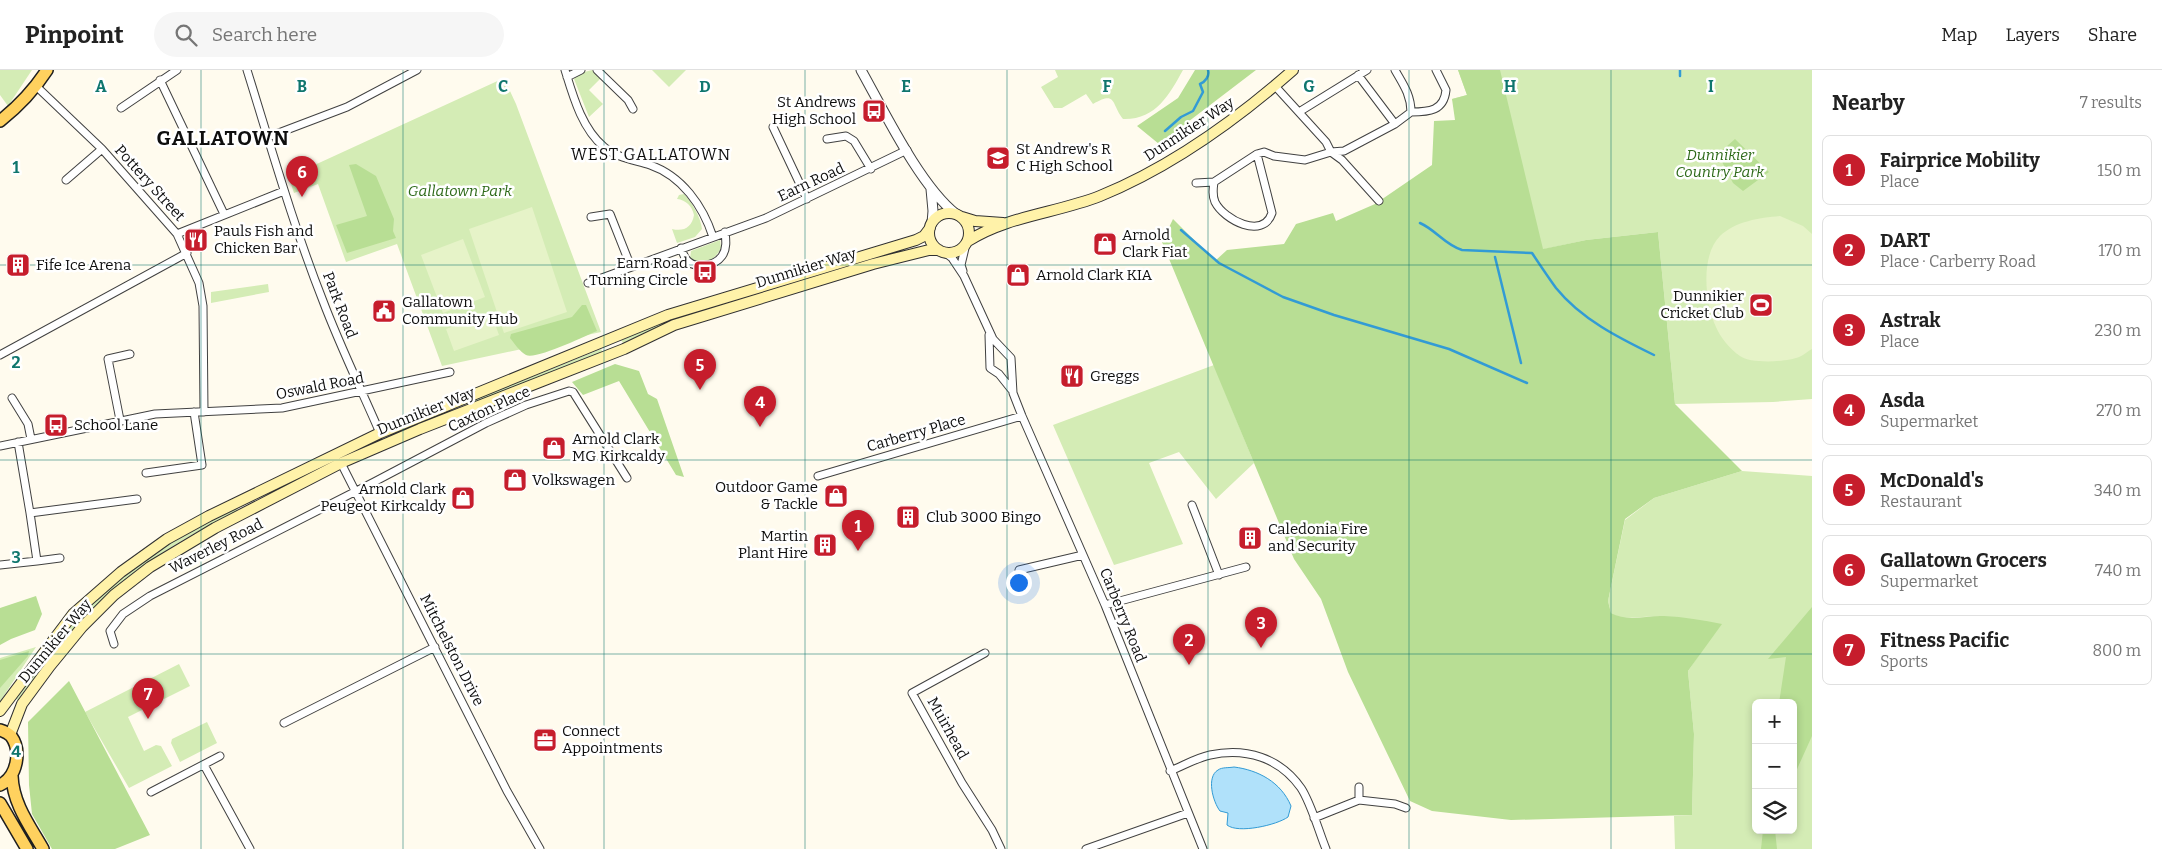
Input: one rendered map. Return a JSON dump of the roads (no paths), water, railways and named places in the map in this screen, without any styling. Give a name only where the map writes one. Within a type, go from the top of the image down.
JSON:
[{"type":"main road","points":[[0,121],[19,105],[47,70]]},
{"type":"main road","name":"Dunnikier Way","points":[[967,243],[979,234],[1007,223],[1061,209],[1100,196],[1148,174],[1224,127],[1292,70]]},
{"type":"main road","points":[[939,215],[959,215],[969,228],[967,243],[956,252],[941,251],[931,240],[931,226],[939,215]]},
{"type":"main road","name":"Dunnikier Way","points":[[959,215],[975,221],[1007,223]]},
{"type":"main road","name":"Dunnikier Way","points":[[0,711],[73,614],[121,572],[167,540],[209,516],[380,433],[668,315],[916,240],[924,236],[931,226]]},
{"type":"main road","name":"Dunnikier Way","points":[[5,732],[22,704],[82,627],[114,596],[150,567],[215,528],[340,463],[674,326],[873,264],[929,250],[941,251]]},
{"type":"main road","points":[[380,433],[382,437],[387,438],[420,429]]},
{"type":"main road","points":[[293,474],[336,460],[340,463]]},
{"type":"main road","points":[[5,732],[16,747],[17,759],[12,776],[12,790],[42,849]]},
{"type":"main road","points":[[0,785],[8,782],[12,776]]},
{"type":"main road","points":[[0,803],[27,849]]},
{"type":"street","points":[[121,108],[176,70]]},
{"type":"street","name":"Park Road","points":[[247,70],[284,190],[322,300],[360,392],[380,433]]},
{"type":"street","points":[[268,137],[347,107],[417,70]]},
{"type":"street","points":[[581,70],[566,74],[576,102],[596,138],[605,148],[621,157],[652,165],[683,184],[692,195],[713,237]]},
{"type":"street","points":[[597,70],[628,100],[633,109]]},
{"type":"street","points":[[861,70],[931,189],[947,207],[959,215]]},
{"type":"street","points":[[1298,112],[1367,70]]},
{"type":"street","points":[[1395,70],[1411,101],[1411,112]]},
{"type":"street","points":[[1196,182],[1214,182],[1257,154],[1264,152],[1274,156],[1305,160],[1331,152],[1344,151],[1395,124],[1411,112],[1426,112],[1442,106],[1446,90],[1436,70]]},
{"type":"street","points":[[1358,75],[1395,124]]},
{"type":"street","points":[[160,80],[224,214]]},
{"type":"street","name":"Pottery Street","points":[[36,86],[102,149],[177,234],[187,253],[199,283],[203,306],[204,412]]},
{"type":"street","points":[[1275,86],[1326,142],[1331,152],[1342,160],[1379,201]]},
{"type":"street","points":[[773,127],[807,199]]},
{"type":"street","points":[[827,139],[846,136],[854,141],[871,169]]},
{"type":"street","points":[[66,180],[102,149]]},
{"type":"street","name":"Earn Road","points":[[588,283],[766,218],[907,150]]},
{"type":"street","points":[[1214,182],[1213,195],[1215,203],[1236,224],[1244,226],[1258,225],[1270,219],[1272,213],[1257,154]]},
{"type":"street","points":[[931,189],[934,211],[931,226]]},
{"type":"street","points":[[177,234],[284,190]]},
{"type":"street","points":[[591,217],[610,214],[631,267]]},
{"type":"street","points":[[681,248],[687,260],[693,264],[716,262],[723,255],[726,246],[725,232]]},
{"type":"street","name":"Carberry Road","points":[[967,243],[961,265],[964,276],[987,330],[1003,351],[1011,358],[1013,393]]},
{"type":"street","name":"Carberry Road","points":[[941,251],[952,258],[964,276]]},
{"type":"street","points":[[0,355],[187,253]]},
{"type":"street","name":"Carberry Road","points":[[987,330],[990,368],[998,374],[1013,393],[1105,605],[1170,771],[1203,849]]},
{"type":"street","points":[[990,357],[996,352],[1003,351]]},
{"type":"street","points":[[120,420],[108,359],[130,354]]},
{"type":"street","points":[[998,374],[1007,372],[1012,366]]},
{"type":"street","name":"Oswald Road","points":[[0,446],[155,414],[282,408],[450,372]]},
{"type":"street","name":"Caxton Place","points":[[355,491],[486,423],[526,405],[569,391],[573,392],[627,478]]},
{"type":"street","points":[[12,398],[28,424],[31,439]]},
{"type":"street","points":[[146,473],[202,465],[194,412]]},
{"type":"street","name":"Carberry Place","points":[[818,476],[1022,416]]},
{"type":"street","points":[[18,442],[37,561]]},
{"type":"street","name":"Mitchelston Drive","points":[[340,463],[507,791],[540,849]]},
{"type":"street","name":"Waverley Road","points":[[114,644],[110,631],[123,614],[150,596],[355,491]]},
{"type":"street","points":[[30,513],[137,500]]},
{"type":"street","points":[[1192,505],[1219,575]]},
{"type":"street","points":[[1019,570],[1083,555]]},
{"type":"street","points":[[0,565],[60,558]]},
{"type":"street","points":[[1105,605],[1246,568]]},
{"type":"street","points":[[284,724],[434,647]]},
{"type":"street","name":"Muirhead","points":[[985,653],[912,693],[962,783],[992,830],[1001,849]]},
{"type":"street","points":[[1170,771],[1209,756],[1238,752],[1263,756],[1283,768],[1302,789],[1326,849]]},
{"type":"street","points":[[151,792],[220,756]]},
{"type":"street","points":[[204,765],[250,849]]},
{"type":"street","points":[[1358,788],[1359,800]]},
{"type":"street","points":[[1314,818],[1359,800],[1395,804],[1406,808]]},
{"type":"street","points":[[1086,849],[1188,813]]},
{"type":"water","points":[[1234,767],[1260,774],[1275,784],[1291,806],[1288,817],[1275,823],[1248,829],[1232,828],[1227,825],[1228,813],[1220,811],[1217,807],[1213,796],[1212,778],[1218,770]]},
{"type":"waterway","points":[[1165,131],[1181,117],[1193,111],[1203,92],[1200,84],[1207,78],[1208,70]]},
{"type":"waterway","points":[[1680,70],[1680,76]]},
{"type":"waterway","points":[[1420,223],[1451,245],[1462,250],[1532,253],[1556,288],[1577,309],[1614,335],[1654,355]]},
{"type":"waterway","points":[[1181,230],[1219,263],[1283,297],[1334,315],[1449,349],[1527,383]]},
{"type":"waterway","points":[[1495,257],[1521,363]]},
{"type":"place","name":"St Andrews High School","points":[[874,111]]},
{"type":"place","name":"St Andrew's R C High School","points":[[998,158]]},
{"type":"place","name":"Gallatown Grocers","points":[[302,197]]},
{"type":"place","name":"Pauls Fish and Chicken Bar","points":[[196,240]]},
{"type":"place","name":"Arnold Clark Fiat","points":[[1105,244]]},
{"type":"place","name":"Fife Ice Arena","points":[[18,265]]},
{"type":"place","name":"Earn Road Turning Circle","points":[[705,272]]},
{"type":"place","name":"Arnold Clark KIA","points":[[1018,275]]},
{"type":"place","name":"Dunnikier Cricket Club","points":[[1761,305]]},
{"type":"place","name":"Gallatown Community Hub","points":[[384,311]]},
{"type":"place","name":"Greggs","points":[[1072,376]]},
{"type":"place","name":"McDonald's","points":[[700,390]]},
{"type":"place","name":"School Lane","points":[[56,425]]},
{"type":"place","name":"Asda","points":[[760,427]]},
{"type":"place","name":"Arnold Clark MG Kirkcaldy","points":[[554,448]]},
{"type":"place","name":"Volkswagen","points":[[515,480]]},
{"type":"place","name":"Outdoor Game & Tackle","points":[[836,496]]},
{"type":"place","name":"Arnold Clark Peugeot Kirkcaldy","points":[[463,498]]},
{"type":"place","name":"Club 3000 Bingo","points":[[908,517]]},
{"type":"place","name":"Caledonia Fire and Security","points":[[1250,538]]},
{"type":"place","name":"Martin Plant Hire","points":[[825,545]]},
{"type":"place","name":"Fairprice Mobility","points":[[858,551]]},
{"type":"place","name":"Astrak","points":[[1261,648]]},
{"type":"place","name":"DART","points":[[1189,665]]},
{"type":"place","name":"Fitness Pacific","points":[[148,719]]},
{"type":"place","name":"Connect Appointments","points":[[545,740]]},
{"type":"district","name":"GALLATOWN","points":[[223,138]]},
{"type":"district","name":"WEST GALLATOWN","points":[[651,154]]},
{"type":"park label","name":"Dunnikier Country Park","points":[[1720,164]]},
{"type":"park label","name":"Gallatown Park","points":[[460,191]]}]
